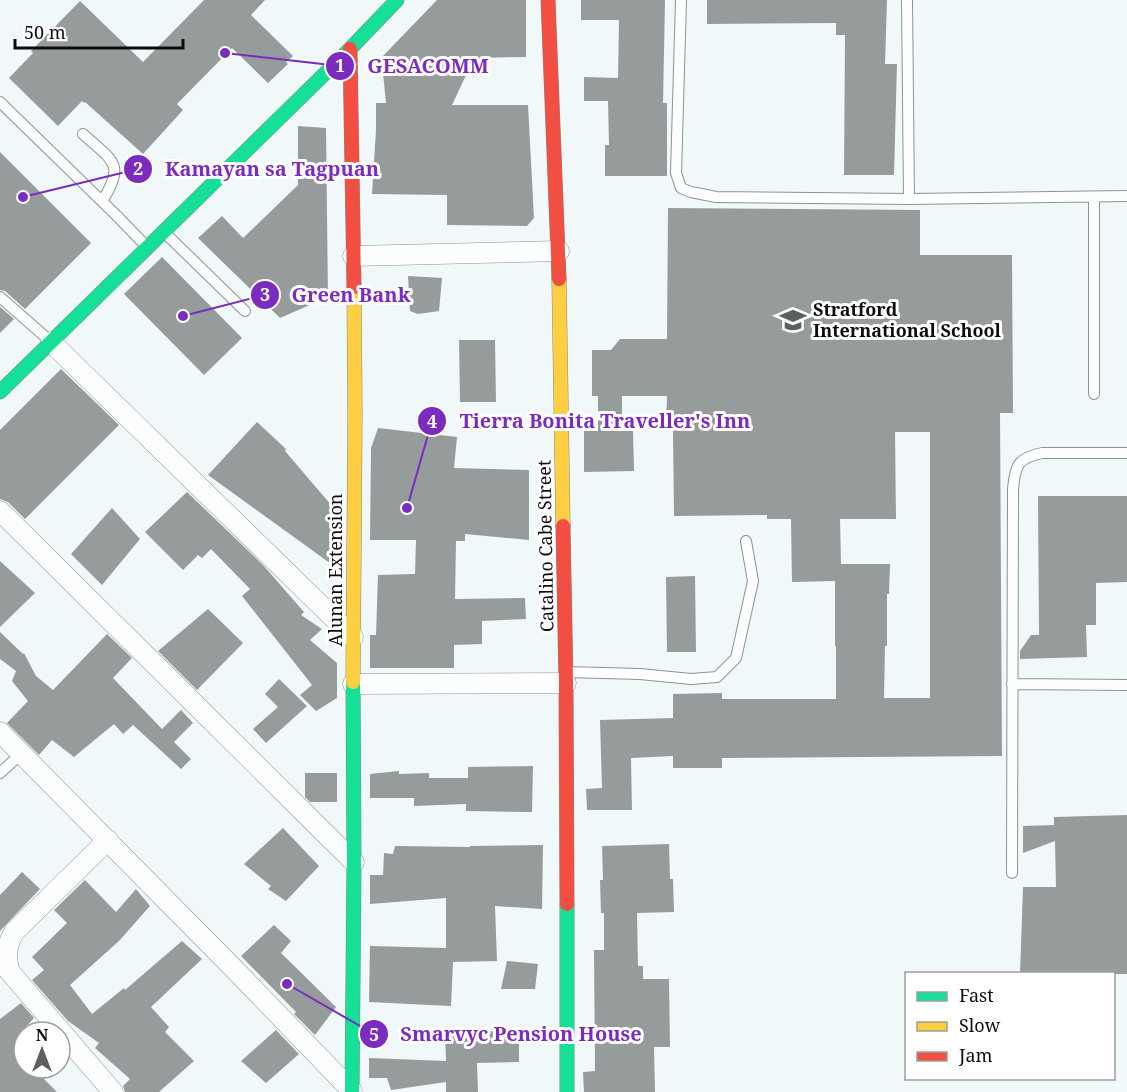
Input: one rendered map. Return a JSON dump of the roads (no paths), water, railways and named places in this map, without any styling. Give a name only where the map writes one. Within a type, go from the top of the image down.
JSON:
[{"type":"street","points":[[0,392],[350,49],[397,0]]},
{"type":"street","name":"Catalino Cabe Street","points":[[548,0],[559,250],[566,678],[567,1092]]},
{"type":"street","name":"Alunan Extension","points":[[350,49],[355,415],[352,1091]]},
{"type":"street","points":[[353,256],[559,250]]},
{"type":"street","points":[[51,342],[353,637]]},
{"type":"street","points":[[0,511],[354,862]]},
{"type":"street","points":[[353,684],[566,678]]},
{"type":"street","points":[[0,732],[352,1091]]},
{"type":"street","points":[[108,840],[14,932],[6,955],[9,970],[113,1092]]},
{"type":"lane","points":[[681,0],[676,173],[681,188],[716,197],[909,199],[1127,196]]},
{"type":"lane","points":[[907,0],[909,199]]},
{"type":"lane","points":[[0,102],[148,248]]},
{"type":"lane","points":[[82,135],[113,161],[114,179],[102,201]]},
{"type":"lane","points":[[1094,197],[1094,394]]},
{"type":"lane","points":[[164,232],[245,311]]},
{"type":"lane","points":[[0,297],[51,342]]},
{"type":"lane","points":[[1012,873],[1012,489],[1014,476],[1018,464],[1028,456],[1042,453],[1127,453]]},
{"type":"lane","points":[[566,678],[640,674],[691,679],[717,676],[736,658],[753,581],[746,541]]},
{"type":"lane","points":[[1012,684],[1127,685]]},
{"type":"lane","points":[[0,773],[22,753]]},
{"type":"place","name":"GESACOMM","points":[[225,53]]},
{"type":"place","name":"Kamayan sa Tagpuan","points":[[23,197]]},
{"type":"place","name":"Green Bank","points":[[183,316]]},
{"type":"place","name":"Stratford International School","points":[[793,320]]},
{"type":"place","name":"Tierra Bonita Traveller's Inn","points":[[407,508]]},
{"type":"place","name":"Smarvyc Pension House","points":[[287,984]]}]
